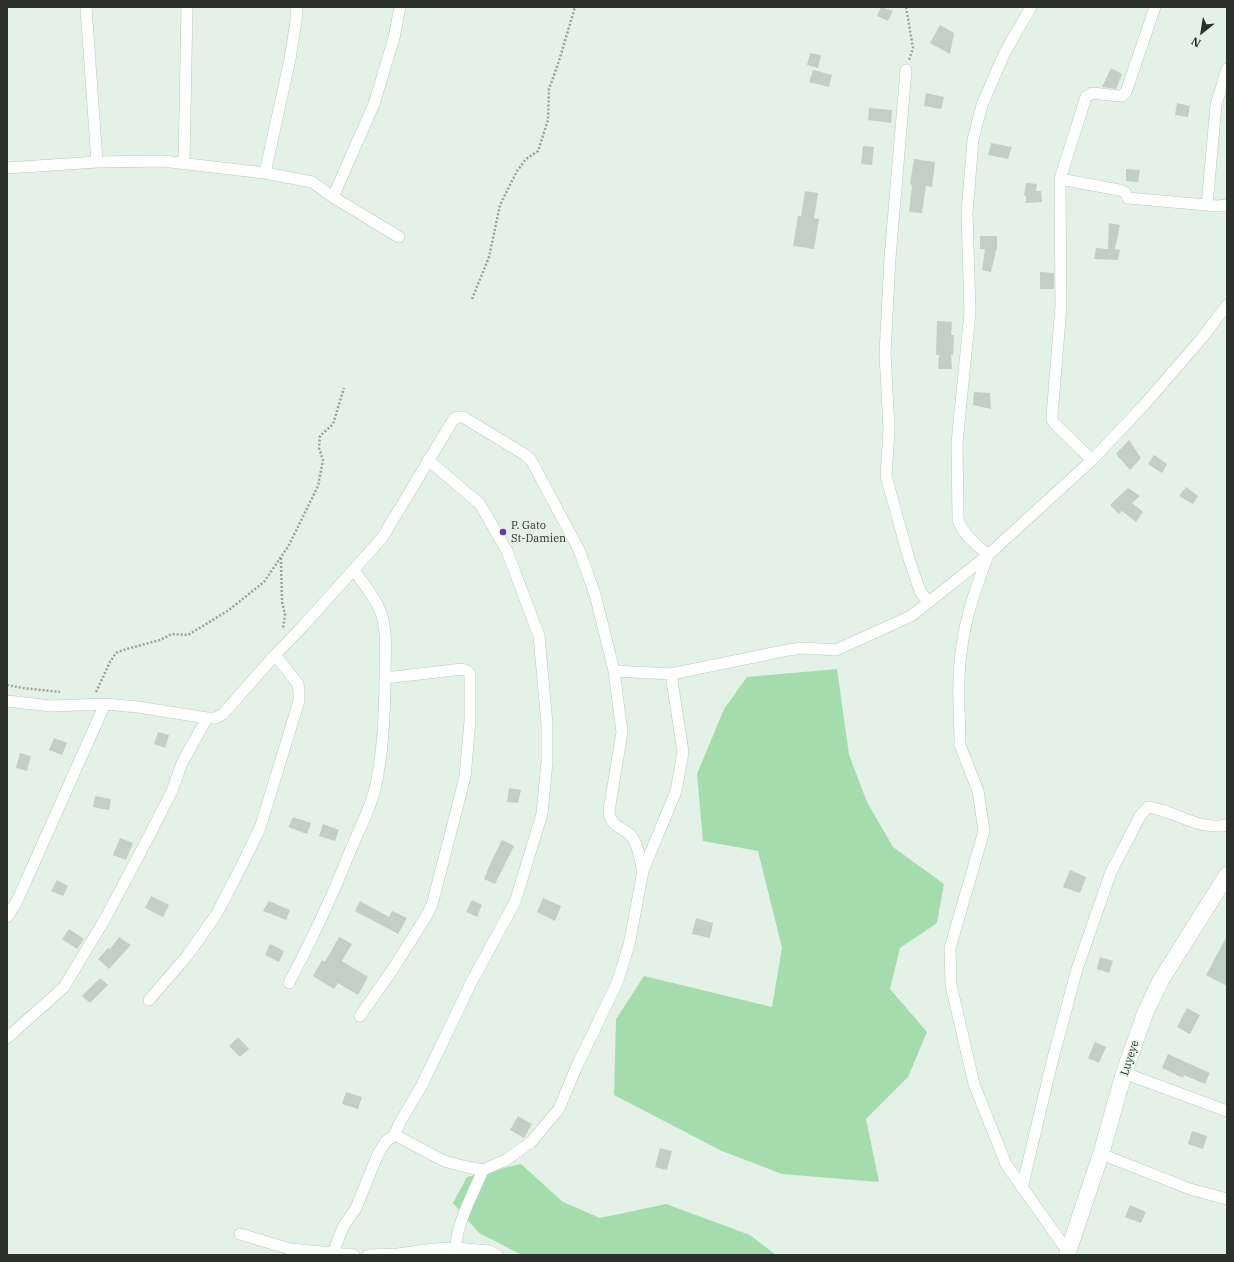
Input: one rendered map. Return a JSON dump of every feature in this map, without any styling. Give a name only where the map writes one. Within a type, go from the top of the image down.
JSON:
[{"type":"street","points":[[86,7],[97,162]]},
{"type":"street","points":[[184,164],[187,7]]},
{"type":"street","points":[[265,173],[290,59],[297,7]]},
{"type":"street","points":[[333,197],[376,100],[394,38],[400,7]]},
{"type":"street","points":[[988,555],[965,533],[960,526],[958,518],[957,443],[970,312],[967,205],[973,140],[982,104],[1005,52],[1031,7]]},
{"type":"street","points":[[1092,460],[1052,420],[1061,306],[1060,179],[1086,96],[1092,93],[1122,96],[1126,92],[1154,7]]},
{"type":"street","points":[[1207,205],[1216,105],[1227,69]]},
{"type":"street","points":[[906,70],[890,258],[886,353],[889,430],[886,476],[909,559],[920,591],[928,602]]},
{"type":"street","points":[[7,168],[97,162],[162,161],[265,173],[312,182],[333,197],[399,237]]},
{"type":"street","points":[[1060,179],[1119,190],[1125,192],[1128,198],[1218,206],[1227,204]]},
{"type":"street","points":[[614,671],[672,674],[788,650],[803,648],[836,650],[904,620],[988,555],[1092,460],[1144,405],[1227,305]]},
{"type":"street","points":[[8,705],[51,706],[105,704],[138,707],[207,718],[216,718],[223,714],[278,651],[304,625],[382,538],[453,420],[457,417],[463,417],[524,454],[531,460],[579,550],[595,594],[614,671],[622,732],[609,811],[610,818],[612,822],[631,836],[635,841],[643,871]]},
{"type":"street","points":[[333,1253],[342,1227],[356,1208],[378,1154],[386,1141],[395,1135],[399,1124],[422,1085],[472,981],[515,902],[542,814],[547,762],[547,724],[539,636],[507,551],[480,504],[428,460]]},
{"type":"street","points":[[988,555],[969,611],[962,646],[959,678],[960,745],[978,791],[984,831],[950,948],[950,985],[974,1084],[1006,1164],[1068,1254]]},
{"type":"street","points":[[289,983],[309,946],[334,892],[366,815],[374,789],[380,761],[385,678],[385,631],[379,608],[354,570]]},
{"type":"street","points":[[149,1000],[187,956],[216,915],[260,828],[299,701],[298,684],[278,651]]},
{"type":"street","points":[[360,1016],[393,969],[430,910],[465,777],[470,721],[470,674],[467,671],[462,669],[385,678]]},
{"type":"street","points":[[395,1135],[444,1161],[483,1170],[506,1160],[531,1142],[559,1109],[576,1068],[617,983],[629,945],[643,871],[674,797],[682,752],[672,674]]},
{"type":"street","points":[[7,917],[17,901],[105,704]]},
{"type":"street","points":[[7,1038],[64,987],[105,919],[172,791],[182,764],[207,718]]},
{"type":"street","points":[[1022,1188],[1074,976],[1111,872],[1140,816],[1148,807],[1158,808],[1207,826],[1227,825]]},
{"type":"street","name":"Luyeye","points":[[1068,1254],[1101,1154],[1124,1073],[1146,1011],[1162,980],[1227,876]]},
{"type":"street","points":[[1124,1073],[1227,1110]]},
{"type":"street","points":[[1101,1154],[1190,1189],[1227,1199]]},
{"type":"street","points":[[458,1251],[456,1240],[460,1224],[483,1170]]},
{"type":"street","points":[[240,1234],[290,1249],[354,1255]]},
{"type":"street","points":[[368,1255],[398,1254],[434,1249],[489,1251],[497,1255]]},
{"type":"path","points":[[472,299],[490,258],[500,205],[517,171],[526,159],[538,151],[548,120],[549,89],[575,7]]},
{"type":"path","points":[[906,7],[913,48],[906,70]]},
{"type":"path","points":[[90,695],[99,687],[110,662],[116,653],[160,640],[172,634],[188,635],[229,610],[264,582],[289,545],[318,486],[323,460],[319,448],[320,436],[333,424],[344,388]]},
{"type":"path","points":[[278,651],[285,614],[282,602],[280,558]]},
{"type":"path","points":[[7,685],[64,692]]},
{"type":"green space","points":[[837,669],[849,755],[867,802],[893,847],[944,884],[937,923],[900,948],[890,989],[927,1032],[908,1077],[866,1119],[879,1182],[782,1174],[722,1151],[614,1095],[616,1019],[644,976],[772,1007],[782,948],[758,851],[703,841],[697,774],[724,709],[747,677]]},
{"type":"green space","points":[[521,1164],[563,1202],[600,1218],[666,1204],[750,1235],[776,1255],[522,1255],[479,1233],[453,1203],[467,1177]]},
{"type":"building","points":[[881,7],[893,11],[888,21],[877,16]]},
{"type":"building","points":[[940,25],[954,33],[950,54],[930,43]]},
{"type":"building","points":[[810,53],[821,55],[818,68],[807,65]]},
{"type":"building","points":[[1111,68],[1122,74],[1116,89],[1102,87]]},
{"type":"building","points":[[813,70],[832,75],[829,87],[809,82]]},
{"type":"building","points":[[926,93],[944,97],[941,109],[924,106]]},
{"type":"building","points":[[1177,103],[1190,106],[1188,117],[1175,115]]},
{"type":"building","points":[[869,108],[892,110],[891,123],[868,120]]},
{"type":"building","points":[[991,143],[1012,147],[1008,159],[988,155]]},
{"type":"building","points":[[863,146],[874,147],[872,165],[861,164]]},
{"type":"building","points":[[914,159],[935,162],[932,187],[926,186],[922,213],[909,212],[912,185],[910,184]]},
{"type":"building","points":[[1126,169],[1140,170],[1138,182],[1126,181]]},
{"type":"building","points":[[1026,183],[1037,184],[1036,191],[1041,191],[1042,202],[1026,203],[1026,196],[1024,196]]},
{"type":"building","points":[[805,191],[818,193],[814,218],[819,219],[814,249],[793,246],[798,216],[801,216]]},
{"type":"building","points":[[1109,223],[1120,225],[1115,249],[1120,250],[1118,260],[1094,259],[1096,248],[1108,249]]},
{"type":"building","points":[[980,236],[997,236],[997,250],[991,272],[982,270],[985,249],[980,249]]},
{"type":"building","points":[[1040,272],[1054,273],[1054,289],[1040,289]]},
{"type":"building","points":[[937,321],[952,322],[951,335],[954,335],[953,355],[951,355],[952,369],[938,369],[939,355],[936,355]]},
{"type":"building","points":[[974,392],[990,393],[991,409],[973,405]]},
{"type":"building","points":[[1129,440],[1141,458],[1130,470],[1116,454]]},
{"type":"building","points":[[1154,455],[1167,464],[1162,473],[1148,464]]},
{"type":"building","points":[[1186,487],[1198,496],[1193,504],[1179,496]]},
{"type":"building","points":[[1128,488],[1140,496],[1132,503],[1143,512],[1136,522],[1122,511],[1119,514],[1111,506],[1111,504]]},
{"type":"building","points":[[158,732],[169,735],[165,748],[154,744]]},
{"type":"building","points":[[54,738],[67,743],[62,755],[49,750]]},
{"type":"building","points":[[20,753],[31,756],[27,771],[16,768]]},
{"type":"building","points":[[509,788],[521,790],[518,803],[507,802]]},
{"type":"building","points":[[95,796],[111,799],[109,810],[93,807]]},
{"type":"building","points":[[293,817],[311,823],[307,834],[288,827]]},
{"type":"building","points":[[323,824],[339,830],[335,841],[319,836]]},
{"type":"building","points":[[120,838],[133,843],[126,860],[113,855]]},
{"type":"building","points":[[502,840],[514,846],[495,884],[484,879]]},
{"type":"building","points":[[1070,870],[1086,877],[1080,893],[1063,887]]},
{"type":"building","points":[[57,880],[68,886],[63,896],[51,891]]},
{"type":"building","points":[[151,896],[169,905],[163,917],[145,908]]},
{"type":"building","points":[[543,898],[561,906],[555,921],[537,912]]},
{"type":"building","points":[[472,900],[482,905],[477,917],[466,912]]},
{"type":"building","points":[[269,901],[290,910],[286,920],[263,911]]},
{"type":"building","points":[[360,901],[389,917],[392,911],[407,918],[398,934],[355,911]]},
{"type":"building","points":[[696,918],[713,923],[710,938],[692,934]]},
{"type":"building","points":[[69,929],[84,939],[77,949],[62,939]]},
{"type":"building","points":[[1227,936],[1227,986],[1206,975]]},
{"type":"building","points":[[119,937],[131,945],[109,969],[98,959],[108,948],[110,949]]},
{"type":"building","points":[[339,937],[352,944],[342,961],[368,977],[358,995],[338,983],[334,989],[313,976],[322,960],[325,962]]},
{"type":"building","points":[[270,944],[284,951],[279,962],[265,955]]},
{"type":"building","points":[[1100,957],[1113,961],[1109,973],[1097,969]]},
{"type":"building","points":[[100,978],[108,985],[90,1003],[82,996]]},
{"type":"building","points":[[1187,1008],[1200,1015],[1190,1034],[1177,1027]]},
{"type":"building","points":[[238,1037],[249,1049],[240,1057],[229,1046]]},
{"type":"building","points":[[1095,1042],[1106,1047],[1099,1063],[1088,1058]]},
{"type":"building","points":[[1168,1054],[1210,1073],[1205,1084],[1184,1075],[1183,1078],[1162,1068]]},
{"type":"building","points":[[346,1092],[362,1097],[358,1109],[342,1104]]},
{"type":"building","points":[[518,1116],[532,1124],[524,1138],[510,1130]]},
{"type":"building","points":[[1192,1131],[1207,1136],[1203,1149],[1188,1144]]},
{"type":"building","points":[[660,1148],[672,1151],[667,1170],[655,1167]]},
{"type":"building","points":[[1130,1205],[1146,1212],[1141,1223],[1125,1217]]},
{"type":"place","name":"P. Gato St-Damien","points":[[503,532]]}]
